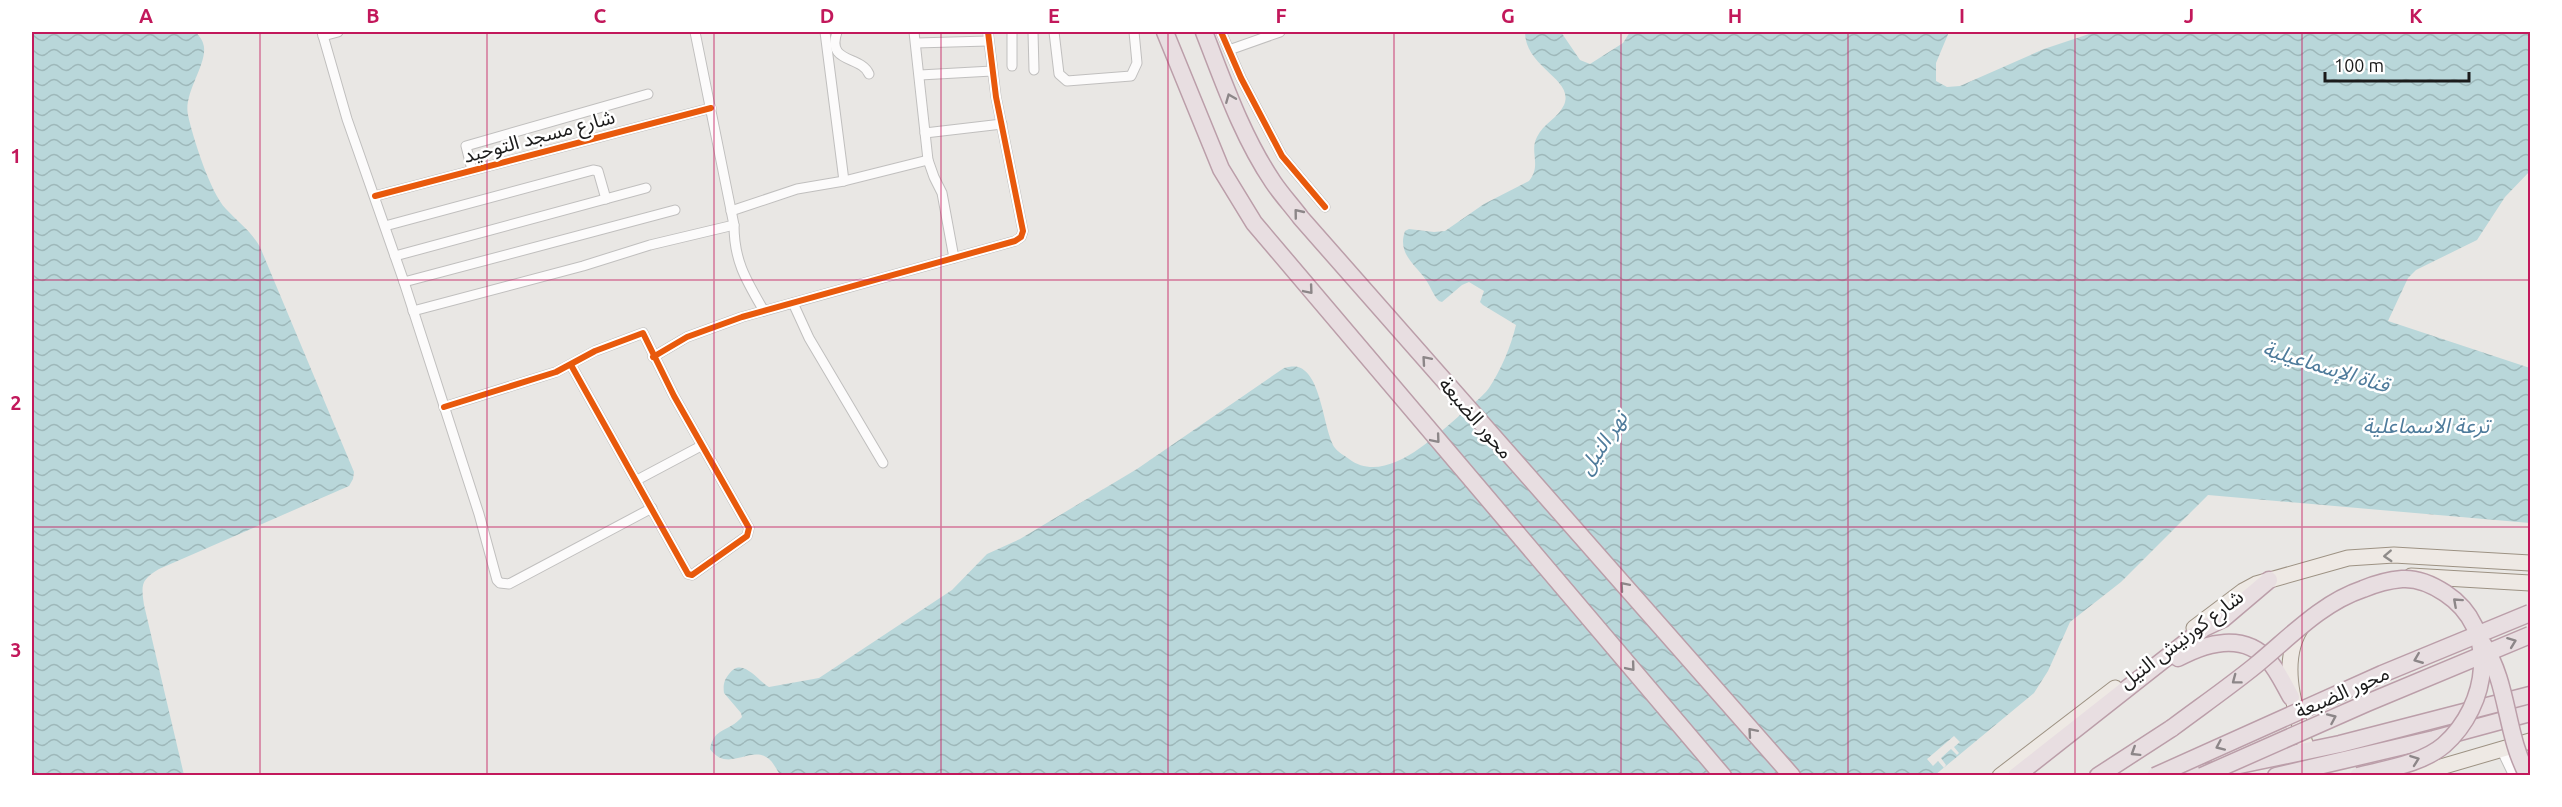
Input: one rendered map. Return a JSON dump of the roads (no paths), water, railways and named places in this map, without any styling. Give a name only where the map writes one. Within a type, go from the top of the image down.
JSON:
[{"type":"highway","points":[[1165,32],[1221,169],[1254,223],[1723,776]]},
{"type":"highway","name":"محور الضبعة","points":[[1204,32],[1240,123],[1273,183],[1301,218],[1792,776]]},
{"type":"highway","points":[[2098,776],[2181,721],[2255,666],[2304,624],[2361,589],[2403,579],[2437,588],[2455,600],[2467,612],[2497,667],[2512,738],[2528,776]]},
{"type":"highway","points":[[2016,776],[2204,628],[2223,619],[2269,580]]},
{"type":"highway","name":"محور الضبعة","points":[[2155,776],[2382,674],[2530,613]]},
{"type":"highway","name":"محور الضبعة","points":[[2202,776],[2367,703],[2530,635]]},
{"type":"highway","points":[[2140,678],[2203,646],[2227,642],[2251,648],[2269,661],[2291,697]]},
{"type":"highway","points":[[2358,776],[2398,766],[2428,755],[2443,746],[2458,729],[2477,696],[2483,671],[2482,642]]},
{"type":"highway","points":[[2187,776],[2340,744],[2530,695]]},
{"type":"highway","points":[[2276,776],[2423,742],[2530,713]]},
{"type":"main road","name":"شارع كورنيش النيل","points":[[2000,776],[2243,591],[2269,580],[2348,558],[2394,555],[2530,563]]},
{"type":"main road","points":[[2307,750],[2291,697],[2292,659],[2301,629],[2323,603],[2345,589],[2368,582],[2420,575],[2530,584]]},
{"type":"main road","points":[[2410,776],[2524,743]]},
{"type":"street","points":[[338,32],[323,34],[347,119],[404,282],[500,583],[509,584],[652,508]]},
{"type":"street","points":[[695,32],[734,225],[735,254],[740,268],[764,311]]},
{"type":"street","points":[[825,32],[844,181]]},
{"type":"street","points":[[837,32],[835,45],[839,54],[863,66],[869,74]]},
{"type":"street","points":[[914,32],[928,160],[942,192],[954,258]]},
{"type":"street","points":[[1012,32],[1012,66]]},
{"type":"street","points":[[1033,32],[1034,70]]},
{"type":"street","points":[[1054,32],[1059,74],[1067,81],[1131,76],[1137,63],[1134,32]]},
{"type":"street","points":[[1221,32],[1282,156],[1325,207]]},
{"type":"street","points":[[1229,50],[1280,32]]},
{"type":"street","points":[[653,357],[705,330],[764,311],[1016,241],[1023,234],[992,71],[988,36],[916,43]]},
{"type":"street","points":[[920,75],[992,71]]},
{"type":"street","points":[[472,170],[466,146],[648,94]]},
{"type":"street","name":"شارع مسجد التوحيد","points":[[375,196],[711,108]]},
{"type":"street","points":[[925,133],[1002,124]]},
{"type":"street","points":[[731,212],[797,189],[844,181],[928,160]]},
{"type":"street","points":[[385,226],[593,170],[598,171],[606,199]]},
{"type":"street","points":[[395,256],[646,188]]},
{"type":"street","points":[[404,282],[675,210]]},
{"type":"street","points":[[413,312],[583,266],[650,244],[734,225]]},
{"type":"street","points":[[792,303],[814,347],[883,464]]},
{"type":"street","points":[[444,407],[556,372],[640,332],[644,334],[653,357],[701,446],[749,528],[747,536],[691,575],[594,410],[571,365]]},
{"type":"street","points":[[637,480],[701,446]]},
{"type":"street","points":[[2524,743],[2530,769]]},
{"type":"street","points":[[2501,749],[2514,776]]},
{"type":"water","points":[[32,32],[196,32],[200,37],[204,50],[203,59],[187,106],[190,125],[203,164],[220,201],[260,247],[354,472],[349,486],[159,569],[144,583],[144,605],[184,775],[32,775]]},
{"type":"water","points":[[1525,32],[1561,32],[1580,60],[1590,64],[1623,43],[1630,32],[1949,32],[1936,63],[1936,81],[1947,87],[1960,86],[2044,49],[2095,32],[2530,32],[2530,171],[2505,197],[2477,240],[2416,270],[2408,278],[2388,321],[2530,368],[2530,523],[2208,495],[2121,582],[2070,622],[2048,671],[2034,693],[1935,775],[781,776],[771,761],[762,755],[724,759],[710,749],[718,733],[742,717],[724,693],[725,681],[734,669],[744,668],[769,687],[819,678],[952,590],[987,554],[1020,539],[1137,469],[1284,368],[1298,367],[1306,372],[1317,391],[1335,448],[1363,466],[1378,467],[1408,456],[1436,436],[1479,399],[1498,374],[1516,325],[1483,305],[1480,302],[1484,291],[1469,282],[1442,302],[1439,301],[1408,258],[1403,239],[1405,231],[1409,229],[1445,231],[1484,204],[1529,181],[1533,175],[1534,148],[1537,137],[1561,110],[1565,96],[1563,88],[1533,55],[1527,44]]},
{"type":"water label","name":"قناة الإسماعيلية","points":[[2326,367]]},
{"type":"water label","name":"ترعة الاسماعلية","points":[[2426,426]]},
{"type":"water label","name":"نهر النيل","points":[[1603,443]]}]
